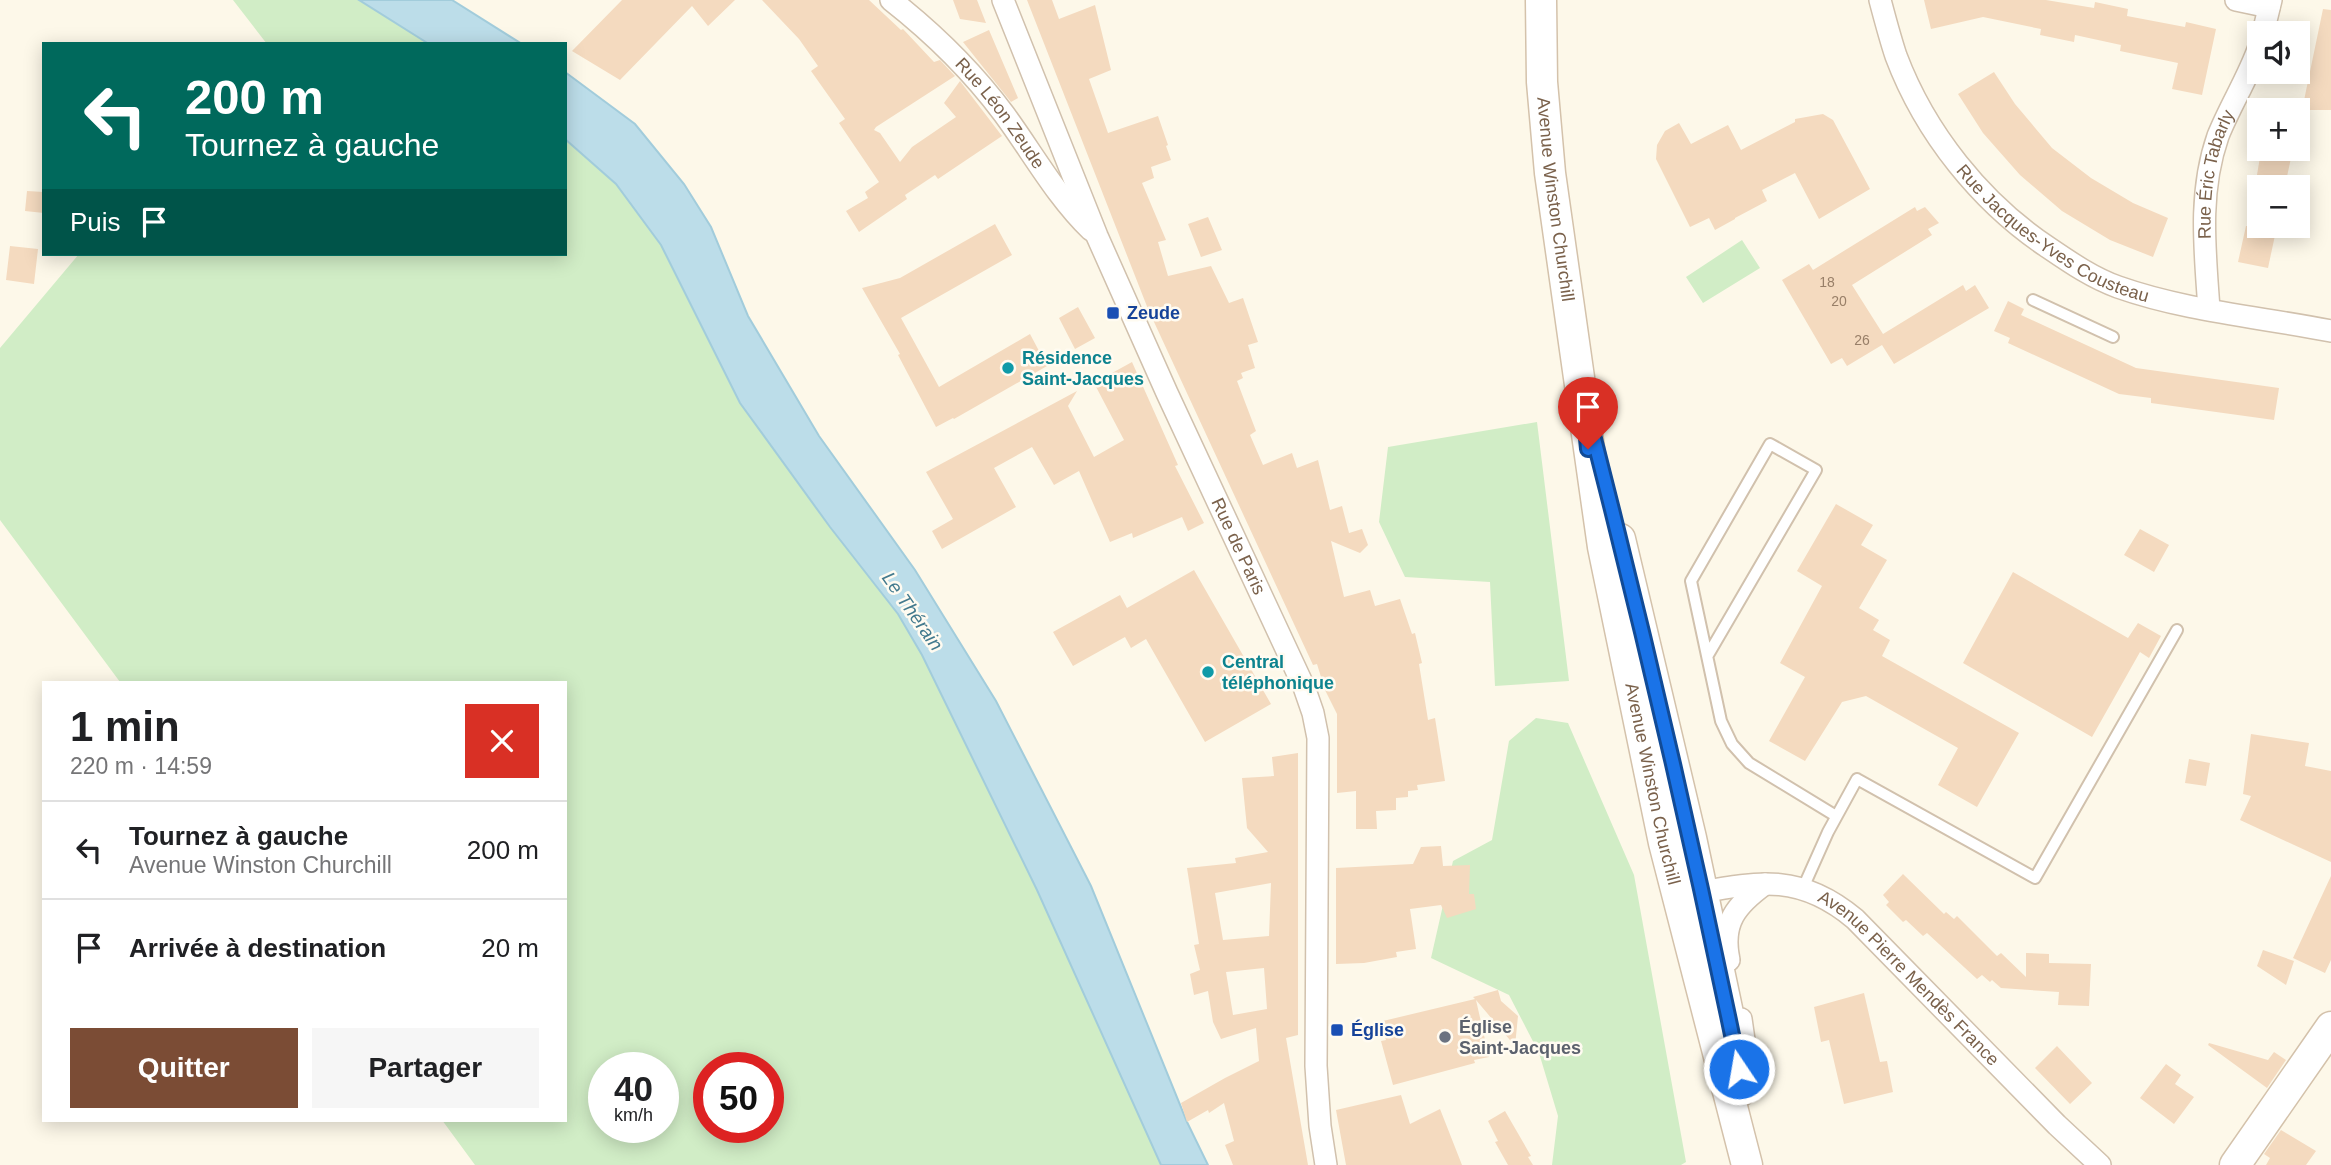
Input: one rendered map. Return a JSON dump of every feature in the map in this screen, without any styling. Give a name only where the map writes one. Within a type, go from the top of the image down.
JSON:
[{"type":"main road","name":"Avenue Winston Churchill","points":[[1541,0],[1542,82],[1549,173],[1583,396],[1633,588],[1690,894],[1747,1165]]},
{"type":"main road","name":"Avenue Winston Churchill","points":[[1690,894],[1744,1094],[1755,1165]]},
{"type":"main road","points":[[2235,1165],[2331,1027]]},
{"type":"street","name":"Rue Léon Zeude","points":[[891,0],[973,77],[1004,114],[1067,205],[1097,236]]},
{"type":"street","name":"Rue de Paris","points":[[1003,0],[1097,236],[1304,687],[1313,713],[1318,738],[1316,1066],[1326,1165]]},
{"type":"street","name":"Rue Jacques-Yves Cousteau","points":[[1880,0],[1896,55],[1924,113],[1962,169],[2006,216],[2043,244],[2097,278],[2136,293],[2331,331]]},
{"type":"street","points":[[2236,0],[2270,3],[2266,21]]},
{"type":"street","name":"Rue Éric Tabarly","points":[[2209,309],[2204,218],[2208,176],[2219,136],[2247,74]]},
{"type":"street","points":[[1744,1094],[1743,1032],[1726,937],[1731,917],[1737,908],[1765,884]]},
{"type":"street","name":"Avenue Pierre Mendès France","points":[[1690,894],[1765,884],[1786,884],[1829,898],[1856,919],[2057,1125],[2100,1165]]},
{"type":"lane","points":[[2033,300],[2113,337]]},
{"type":"lane","points":[[1707,654],[1816,470],[1770,444],[1691,581],[1721,721],[1732,744],[1749,763],[1836,816]]},
{"type":"lane","points":[[1803,888],[1836,816],[1857,779],[2035,878],[2177,630]]},
{"type":"green space","points":[[233,0],[359,0],[426,42],[265,42]]},
{"type":"green space","points":[[567,141],[616,184],[661,245],[740,403],[830,527],[898,614],[922,655],[1037,890],[1161,1165],[475,1165],[443,1122],[567,1122],[567,681],[119,681],[0,520],[0,348],[77,256],[567,256]]},
{"type":"green space","points":[[1742,240],[1760,268],[1703,303],[1686,277]]},
{"type":"green space","points":[[1537,422],[1569,681],[1495,686],[1490,582],[1405,577],[1379,522],[1388,447]]},
{"type":"green space","points":[[1536,718],[1568,723],[1634,875],[1686,1162],[1681,1165],[1552,1165],[1558,1116],[1539,1053],[1509,995],[1431,958],[1453,861],[1492,840],[1509,741]]},
{"type":"water","points":[[359,0],[452,0],[519,42],[426,42]]},
{"type":"water","name":"Le Thérain","points":[[567,73],[635,124],[684,184],[711,227],[748,316],[819,436],[915,570],[996,701],[1091,886],[1187,1122],[1208,1165],[1161,1165],[1037,890],[922,655],[898,614],[830,527],[740,403],[661,245],[616,184],[567,141]]},
{"type":"building","points":[[622,0],[735,0],[708,26],[692,6],[620,80],[572,51]]},
{"type":"building","points":[[762,0],[869,0],[903,29],[934,62],[940,60],[955,76],[874,130],[880,133],[900,162],[912,147],[956,117],[944,103],[960,81],[1002,136],[938,179],[935,175],[905,195],[907,199],[859,232],[846,211],[868,198],[865,192],[879,182],[839,123],[845,119],[811,71],[818,66],[799,39]]},
{"type":"building","points":[[953,0],[977,0],[986,23],[960,19]]},
{"type":"building","points":[[1027,0],[1052,0],[1059,19],[1095,5],[1111,70],[1089,79],[1108,133],[1158,116],[1168,145],[1166,146],[1171,160],[1151,167],[1154,178],[1142,183],[1166,240],[1158,242],[1168,276],[1211,266],[1229,303],[1243,298],[1258,342],[1248,345],[1255,368],[1241,373],[1243,378],[1237,381],[1256,431],[1250,435],[1263,465],[1292,453],[1297,468],[1318,460],[1330,510],[1342,506],[1349,533],[1362,529],[1368,545],[1360,553],[1331,541],[1344,597],[1370,590],[1375,606],[1400,599],[1412,634],[1415,633],[1422,663],[1419,664],[1428,720],[1435,718],[1445,781],[1417,785],[1418,790],[1408,791],[1408,797],[1396,798],[1396,810],[1376,811],[1377,829],[1356,829],[1356,791],[1337,793],[1337,714],[1325,690],[1317,664],[1313,665],[1148,309]]},
{"type":"building","points":[[1924,0],[2046,0],[2094,8],[2095,2],[2128,9],[2127,16],[2185,27],[2186,22],[2216,29],[2202,95],[2172,89],[2178,63],[2120,51],[2121,45],[2075,35],[2074,42],[2040,35],[2041,29],[1983,17],[1931,29]]},
{"type":"building","points":[[2323,9],[2331,10],[2331,110],[2310,110],[2310,98],[2304,98],[2307,84],[2310,84],[2310,72]]},
{"type":"building","points":[[989,30],[1018,98],[1011,102],[963,42]]},
{"type":"building","points":[[1994,72],[2015,104],[2052,148],[2091,178],[2133,203],[2168,218],[2153,257],[2110,240],[2062,211],[2020,175],[1983,133],[1958,94]]},
{"type":"building","points":[[1823,114],[1833,120],[1870,189],[1819,219],[1795,173],[1762,190],[1767,201],[1715,230],[1709,218],[1690,227],[1656,159],[1657,145],[1665,131],[1679,123],[1691,144],[1728,125],[1741,150],[1795,122],[1795,119]]},
{"type":"building","points":[[2259,161],[2290,161],[2287,175],[2257,175]]},
{"type":"building","points":[[27,191],[42,192],[42,213],[25,211]]},
{"type":"building","points":[[1915,207],[1917,211],[1925,207],[1939,223],[1928,229],[1932,235],[1852,285],[1883,334],[1963,285],[1966,291],[1975,285],[1989,308],[1894,364],[1882,345],[1847,366],[1842,358],[1831,364],[1782,280],[1809,264],[1813,270]]},
{"type":"building","points":[[1208,217],[1222,250],[1201,257],[1188,224]]},
{"type":"building","points":[[995,224],[1012,255],[901,318],[939,387],[1030,334],[1047,366],[936,427],[898,355],[900,354],[862,288],[900,278]]},
{"type":"building","points":[[2246,226],[2247,238],[2274,238],[2268,268],[2238,262]]},
{"type":"building","points":[[10,246],[38,249],[34,284],[6,280]]},
{"type":"building","points":[[2008,301],[2024,309],[2021,315],[2136,368],[2279,388],[2274,420],[2151,403],[2151,398],[2119,394],[2008,343],[2010,338],[1994,331]]},
{"type":"building","points":[[1078,307],[1095,338],[1075,349],[1059,318]]},
{"type":"building","points":[[1132,362],[1178,465],[1175,466],[1204,523],[1188,531],[1182,517],[1133,538],[1132,533],[1110,542],[1079,471],[1054,485],[1032,447],[994,468],[1016,507],[942,549],[932,531],[953,519],[926,472],[1077,391],[1068,406],[1094,457],[1124,440],[1094,383]]},
{"type":"building","points":[[1836,504],[1873,525],[1861,545],[1887,560],[1859,608],[1879,620],[1873,630],[1890,640],[1882,656],[2019,733],[1977,807],[1938,785],[1958,748],[1866,696],[1842,702],[1805,761],[1769,741],[1805,677],[1780,663],[1822,586],[1797,571]]},
{"type":"building","points":[[2140,529],[2169,545],[2154,572],[2124,555]]},
{"type":"building","name":"Central téléphonique","points":[[1194,570],[1271,704],[1205,742],[1146,639],[1131,648],[1125,637],[1073,666],[1053,632],[1120,595],[1127,608]]},
{"type":"building","points":[[2013,572],[2128,638],[2138,623],[2161,636],[2149,658],[2140,652],[2092,737],[1963,663]]},
{"type":"building","points":[[2251,734],[2309,743],[2305,766],[2331,771],[2331,862],[2240,820],[2251,796],[2243,794]]},
{"type":"building","points":[[1298,753],[1298,1035],[1286,1038],[1308,1165],[1233,1165],[1225,1145],[1234,1141],[1224,1103],[1187,1122],[1181,1103],[1259,1061],[1256,1028],[1221,1039],[1213,1022],[1208,991],[1194,995],[1190,974],[1200,970],[1194,945],[1199,944],[1187,868],[1236,863],[1235,858],[1268,852],[1247,828],[1242,778],[1274,776],[1272,757]],"holes":[[[1271,883],[1269,936],[1223,940],[1215,893]],[[1264,968],[1267,1009],[1233,1015],[1226,972]]]},
{"type":"building","points":[[2189,759],[2210,763],[2206,786],[2185,783]]},
{"type":"building","points":[[1441,846],[1443,866],[1470,865],[1469,894],[1474,894],[1476,909],[1447,918],[1441,905],[1410,909],[1416,949],[1396,952],[1397,957],[1364,963],[1336,964],[1336,868],[1413,864],[1421,847]]},
{"type":"building","points":[[1903,874],[1944,914],[1946,912],[1954,919],[1957,916],[1997,956],[2001,953],[2026,977],[2026,953],[2049,954],[2049,963],[2091,964],[2089,1006],[2058,1005],[2059,992],[2001,988],[1982,975],[1977,979],[1927,933],[1923,936],[1906,920],[1903,922],[1886,905],[1889,902],[1883,895]]},
{"type":"building","points":[[2331,876],[2331,960],[2325,973],[2293,958]]},
{"type":"building","points":[[2263,950],[2294,961],[2286,985],[2257,966]]},
{"type":"building","name":"Église Saint-Jacques","points":[[1498,990],[1501,1001],[1518,1016],[1515,1046],[1476,1000],[1489,1057],[1393,1085],[1381,1041],[1386,1040],[1381,1024],[1383,1021],[1475,999],[1473,997]]},
{"type":"building","points":[[1864,993],[1880,1062],[1887,1061],[1893,1092],[1844,1104],[1829,1040],[1821,1042],[1814,1007]]},
{"type":"building","points":[[2209,1043],[2268,1060],[2274,1052],[2286,1060],[2267,1088],[2208,1045]]},
{"type":"building","points":[[2057,1046],[2092,1083],[2070,1104],[2035,1068]]},
{"type":"building","points":[[2166,1064],[2181,1075],[2175,1084],[2194,1097],[2174,1124],[2140,1098]]},
{"type":"building","points":[[1401,1095],[1410,1124],[1440,1109],[1462,1165],[1346,1165],[1336,1110]]},
{"type":"building","points":[[1505,1111],[1531,1156],[1528,1157],[1533,1165],[1508,1165],[1495,1142],[1498,1141],[1488,1121]]},
{"type":"building","points":[[2281,1130],[2316,1151],[2306,1165],[2266,1165],[2270,1158],[2264,1154]]},
{"type":"place","name":"Zeude","points":[[1113,313]]},
{"type":"place","name":"Résidence Saint-Jacques","points":[[1008,368]]},
{"type":"place","name":"Central téléphonique","points":[[1208,672]]},
{"type":"place","name":"Église","points":[[1337,1030]]},
{"type":"place","name":"Église Saint-Jacques","points":[[1445,1037]]},
{"type":"route","points":[[1588,449],[1583,396],[1633,588],[1691,838],[1739,1069]]}]
